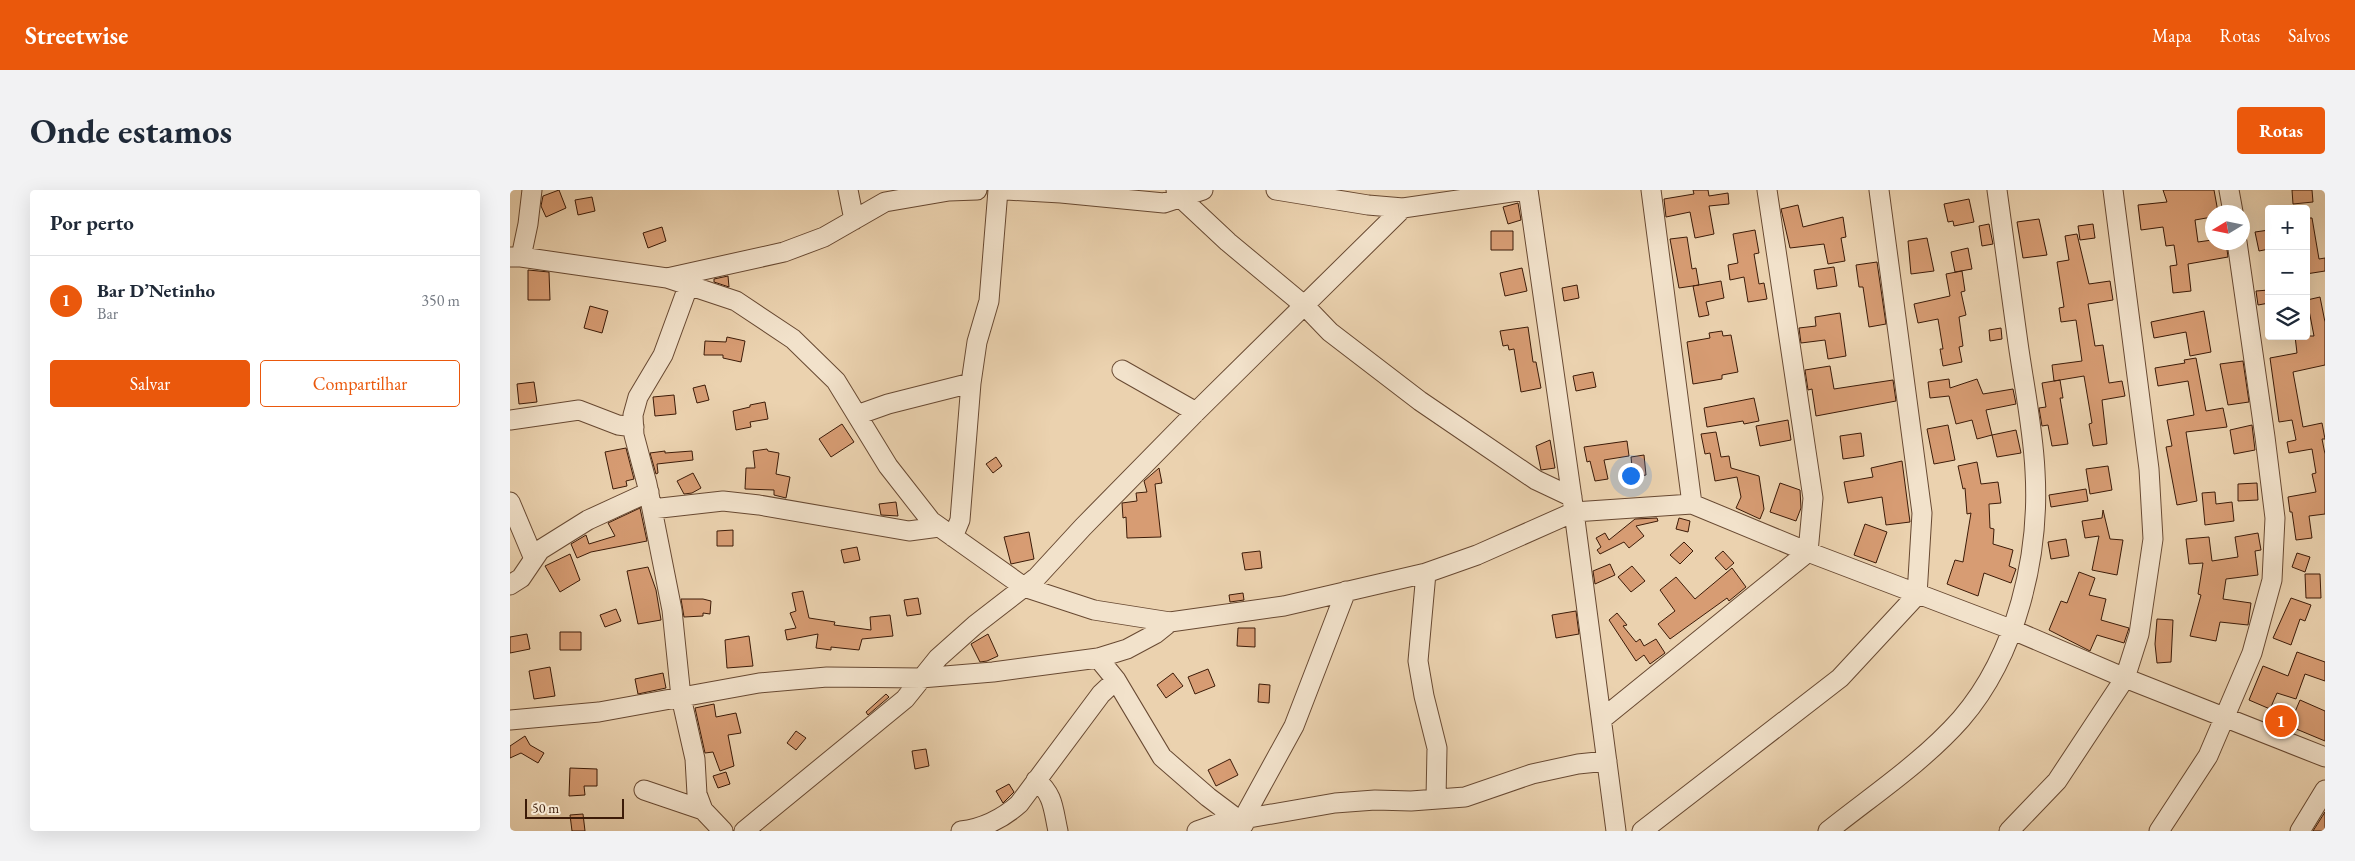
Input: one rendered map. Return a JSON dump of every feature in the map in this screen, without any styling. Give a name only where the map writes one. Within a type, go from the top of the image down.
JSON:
[{"type":"street","points":[[532,190],[528,224],[516,257],[667,278],[736,301],[793,339],[836,381],[888,466],[931,521],[1024,587],[1094,610],[1170,622],[1284,606],[1426,573],[1477,555],[1573,504],[1692,504],[1808,552],[2014,630],[2125,678],[2325,757]]},
{"type":"street","points":[[848,190],[854,220]]},
{"type":"street","points":[[667,278],[784,252],[824,237],[885,202],[948,190],[977,190]]},
{"type":"street","points":[[510,584],[521,578],[540,550],[588,520],[651,501],[723,501],[759,505],[909,532],[946,532],[960,520],[970,384],[977,342],[989,301],[998,190]]},
{"type":"street","points":[[1006,190],[1061,193],[1164,203],[1179,194],[1203,190]]},
{"type":"street","points":[[1276,190],[1368,205],[1403,208],[1527,190],[1573,504],[1616,831]]},
{"type":"street","points":[[1651,190],[1692,504]]},
{"type":"street","points":[[1602,719],[1808,552],[1813,498],[1767,190]]},
{"type":"street","points":[[1642,831],[1840,678],[1917,594],[1922,513],[1879,190]]},
{"type":"street","points":[[1828,831],[1926,752],[1961,718],[1990,676],[2014,630],[2025,586],[2033,535],[2035,472],[1996,190]]},
{"type":"street","points":[[2009,831],[2057,781],[2125,678],[2139,634],[2153,539],[2150,469],[2113,190]]},
{"type":"street","points":[[2229,190],[2231,205]]},
{"type":"street","points":[[1179,194],[1228,242],[1305,306],[1330,332],[1420,401],[1573,504]]},
{"type":"street","points":[[744,831],[905,699],[938,658],[975,625],[1037,577],[1083,527],[1196,412],[1403,208]]},
{"type":"street","points":[[2159,831],[2208,756],[2252,653],[2272,580],[2275,518],[2266,437],[2238,250]]},
{"type":"street","points":[[689,284],[663,355],[638,397],[633,415],[672,610],[681,697],[694,759],[697,794],[703,810],[723,831]]},
{"type":"street","points":[[1122,370],[1196,412]]},
{"type":"street","points":[[857,415],[888,404],[970,384]]},
{"type":"street","points":[[510,420],[579,410],[618,425],[634,427]]},
{"type":"street","points":[[510,502],[534,559]]},
{"type":"street","points":[[1426,573],[1418,661],[1424,696],[1437,748],[1436,800]]},
{"type":"street","points":[[1242,828],[1294,726],[1346,591]]},
{"type":"street","points":[[510,720],[599,712],[759,683],[826,677],[921,678],[993,672],[1098,658],[1126,649],[1155,634],[1170,622]]},
{"type":"street","points":[[1098,658],[1116,680],[1162,757],[1214,801],[1242,828]]},
{"type":"street","points":[[961,831],[989,824],[1005,816],[1019,804],[1101,694],[1116,680]]},
{"type":"street","points":[[1197,831],[1220,823],[1242,828],[1290,809],[1334,803],[1436,800],[1465,797],[1532,774],[1578,764],[1607,761]]},
{"type":"street","points":[[1036,780],[1047,790],[1053,805],[1058,831]]},
{"type":"street","points":[[644,790],[703,810]]},
{"type":"street","points":[[2300,831],[2325,790]]},
{"type":"building","points":[[559,190],[566,208],[546,217],[541,206],[543,196]]},
{"type":"building","points":[[1693,190],[1708,190],[1709,196],[1728,193],[1729,204],[1709,206],[1714,234],[1695,238],[1690,212],[1666,217],[1664,199],[1694,194]]},
{"type":"building","points":[[2163,190],[2214,190],[2217,205],[2205,205],[2205,218],[2195,220],[2198,242],[2205,241],[2205,250],[2227,250],[2228,257],[2188,264],[2191,291],[2173,293],[2170,266],[2177,265],[2174,245],[2166,246],[2163,227],[2141,230],[2138,205],[2167,202]]},
{"type":"building","points":[[2292,190],[2312,190],[2313,202],[2293,204]]},
{"type":"building","points":[[592,197],[595,211],[578,215],[575,200]]},
{"type":"building","points":[[1969,199],[1974,222],[1954,226],[1953,221],[1948,222],[1944,204]]},
{"type":"building","points":[[1518,203],[1521,220],[1508,224],[1503,207]]},
{"type":"building","points":[[1798,205],[1803,227],[1843,217],[1846,237],[1841,238],[1845,261],[1828,264],[1824,244],[1790,248],[1781,209]]},
{"type":"building","points":[[2310,218],[2312,218],[2319,259],[2325,258],[2325,271],[2310,273]]},
{"type":"building","points":[[2039,219],[2047,255],[2023,258],[2017,222]]},
{"type":"building","points":[[1989,224],[1993,244],[1982,246],[1979,226]]},
{"type":"building","points":[[2093,224],[2095,238],[2080,240],[2078,226]]},
{"type":"building","points":[[662,227],[666,241],[648,248],[643,233]]},
{"type":"building","points":[[1755,230],[1759,253],[1754,254],[1759,284],[1764,283],[1767,299],[1748,302],[1744,277],[1730,280],[1728,265],[1738,263],[1733,234]]},
{"type":"building","points":[[1491,231],[1513,231],[1513,250],[1491,250]]},
{"type":"building","points":[[2265,231],[2265,250],[2259,251],[2255,232]]},
{"type":"building","points":[[2077,234],[2089,284],[2110,281],[2113,300],[2088,304],[2095,346],[2103,345],[2109,383],[2122,381],[2125,396],[2102,400],[2107,444],[2093,446],[2089,424],[2092,423],[2084,376],[2054,381],[2052,365],[2082,361],[2076,320],[2061,322],[2059,308],[2064,307],[2057,262],[2069,260],[2065,236]]},
{"type":"building","points":[[1687,237],[1692,269],[1696,268],[1699,285],[1679,288],[1670,239]]},
{"type":"building","points":[[1927,238],[1934,271],[1911,274],[1908,241]]},
{"type":"building","points":[[1968,248],[1972,269],[1955,272],[1951,252]]},
{"type":"building","points":[[1877,262],[1886,324],[1869,327],[1863,287],[1859,287],[1856,265]]},
{"type":"building","points":[[1834,267],[1837,286],[1817,289],[1814,270]]},
{"type":"building","points":[[1522,268],[1527,291],[1505,296],[1500,273]]},
{"type":"building","points":[[528,270],[549,272],[550,300],[528,300]]},
{"type":"building","points":[[1962,271],[1965,291],[1961,292],[1966,315],[1959,317],[1963,346],[1959,347],[1962,362],[1943,366],[1940,349],[1943,349],[1938,319],[1918,323],[1914,304],[1950,296],[1946,274]]},
{"type":"building","points":[[728,276],[729,287],[714,282],[714,279]]},
{"type":"building","points":[[1721,281],[1724,298],[1706,302],[1709,315],[1699,317],[1693,286]]},
{"type":"building","points":[[1577,285],[1579,298],[1564,301],[1562,288]]},
{"type":"building","points":[[2265,290],[2265,304],[2258,305],[2256,291]]},
{"type":"building","points":[[2320,297],[2325,322],[2325,365],[2293,372],[2303,427],[2322,423],[2325,439],[2322,439],[2325,454],[2325,514],[2309,516],[2312,538],[2296,540],[2288,497],[2316,492],[2312,474],[2316,473],[2312,449],[2289,453],[2287,442],[2296,440],[2292,420],[2279,422],[2270,358],[2297,353],[2295,340],[2310,340],[2310,336],[2314,336],[2310,315],[2310,299]]},
{"type":"building","points":[[590,306],[608,311],[602,333],[584,328]]},
{"type":"building","points":[[2204,311],[2211,352],[2190,356],[2186,332],[2154,338],[2151,322]]},
{"type":"building","points":[[1840,313],[1846,356],[1828,359],[1825,340],[1801,343],[1799,328],[1816,326],[1815,317]]},
{"type":"building","points":[[1528,327],[1533,362],[1536,362],[1541,388],[1521,392],[1514,349],[1509,350],[1508,345],[1503,346],[1500,331]]},
{"type":"building","points":[[2001,328],[2002,339],[1990,341],[1989,330]]},
{"type":"building","points":[[1722,331],[1723,336],[1731,335],[1738,372],[1722,375],[1722,379],[1693,384],[1687,342],[1710,338],[1709,333]]},
{"type":"building","points":[[727,337],[745,341],[741,362],[723,358],[723,355],[704,355],[705,341],[726,342]]},
{"type":"building","points":[[2196,358],[2206,411],[2223,408],[2227,427],[2186,432],[2197,501],[2177,505],[2166,447],[2172,446],[2167,420],[2194,415],[2188,381],[2158,386],[2155,368],[2185,363],[2184,360]]},
{"type":"building","points":[[2243,361],[2249,402],[2228,405],[2220,364]]},
{"type":"building","points":[[1830,366],[1834,389],[1893,380],[1896,401],[1816,416],[1812,389],[1808,390],[1805,370]]},
{"type":"building","points":[[1593,372],[1596,387],[1576,391],[1573,376]]},
{"type":"building","points":[[1949,379],[1950,388],[1977,379],[1983,394],[2013,389],[2016,404],[1986,410],[1992,435],[1977,439],[1972,420],[1956,424],[1949,396],[1930,398],[1928,382]]},
{"type":"building","points":[[2060,380],[2063,398],[2060,398],[2068,444],[2052,446],[2048,425],[2042,426],[2039,408],[2046,407],[2042,383]]},
{"type":"building","points":[[534,382],[537,402],[519,404],[517,384]]},
{"type":"building","points":[[705,385],[709,400],[697,403],[693,388]]},
{"type":"building","points":[[674,395],[676,414],[655,416],[653,397]]},
{"type":"building","points":[[1754,398],[1759,421],[1744,424],[1743,421],[1707,427],[1704,408]]},
{"type":"building","points":[[765,402],[768,419],[750,422],[751,427],[736,430],[733,411]]},
{"type":"building","points":[[1788,420],[1791,440],[1760,446],[1756,426]]},
{"type":"building","points":[[842,424],[854,442],[831,457],[819,439]]},
{"type":"building","points":[[1948,425],[1955,460],[1934,464],[1927,429]]},
{"type":"building","points":[[2252,425],[2255,450],[2234,454],[2230,430]]},
{"type":"building","points":[[2016,430],[2021,453],[1997,457],[1992,435]]},
{"type":"building","points":[[1716,432],[1721,457],[1729,456],[1731,468],[1759,476],[1764,509],[1760,519],[1736,508],[1741,497],[1737,477],[1715,481],[1710,453],[1705,454],[1701,434]]},
{"type":"building","points":[[1861,433],[1864,456],[1843,459],[1840,436]]},
{"type":"building","points":[[1550,440],[1555,468],[1541,470],[1536,446]]},
{"type":"building","points":[[1627,441],[1629,456],[1604,460],[1608,479],[1595,481],[1590,461],[1587,462],[1584,447]]},
{"type":"building","points":[[626,448],[634,479],[626,481],[627,486],[613,489],[605,452]]},
{"type":"building","points":[[767,449],[768,451],[779,453],[776,474],[790,477],[786,498],[774,495],[774,490],[745,489],[746,468],[755,468],[753,451]]},
{"type":"building","points":[[665,451],[665,453],[692,451],[693,460],[657,464],[658,473],[656,474],[650,453]]},
{"type":"building","points":[[1644,455],[1646,475],[1633,477],[1631,457]]},
{"type":"building","points":[[996,457],[1002,466],[993,473],[986,464]]},
{"type":"building","points":[[1902,461],[1910,522],[1886,525],[1882,497],[1848,503],[1844,482],[1873,477],[1871,468]]},
{"type":"building","points":[[1977,462],[1981,484],[1998,482],[2001,503],[1989,504],[1990,528],[1994,529],[1993,544],[2013,550],[2009,566],[2016,569],[2011,583],[1984,573],[1978,596],[1947,584],[1955,560],[1963,562],[1971,513],[1967,514],[1965,488],[1963,489],[1958,466]]},
{"type":"building","points":[[2108,466],[2112,490],[2090,494],[2086,469]]},
{"type":"building","points":[[1159,468],[1162,483],[1155,484],[1161,537],[1127,538],[1126,517],[1123,518],[1122,503],[1137,501],[1136,493],[1147,492],[1144,481]]},
{"type":"building","points":[[693,473],[701,488],[692,493],[684,494],[677,481]]},
{"type":"building","points":[[1780,483],[1800,490],[1801,508],[1796,521],[1770,512]]},
{"type":"building","points":[[2257,483],[2258,500],[2238,501],[2238,484]]},
{"type":"building","points":[[2086,489],[2088,501],[2051,507],[2049,495]]},
{"type":"building","points":[[2215,492],[2216,504],[2232,502],[2234,521],[2205,525],[2202,493]]},
{"type":"building","points":[[896,502],[898,516],[881,515],[879,504]]},
{"type":"building","points":[[640,508],[647,541],[591,552],[577,558],[571,544],[586,535],[589,544],[615,536],[608,523]]},
{"type":"building","points":[[2103,510],[2110,539],[2123,540],[2117,575],[2092,570],[2099,536],[2085,538],[2082,521],[2102,518]]},
{"type":"building","points":[[1657,518],[1658,521],[1636,526],[1644,536],[1629,548],[1624,542],[1600,554],[1597,550],[1601,547],[1596,538],[1605,533],[1609,540],[1635,519]]},
{"type":"building","points":[[1679,518],[1690,521],[1688,532],[1676,529]]},
{"type":"building","points":[[1865,524],[1887,532],[1876,563],[1854,555]]},
{"type":"building","points":[[733,530],[733,546],[717,546],[717,531]]},
{"type":"building","points":[[1029,532],[1034,559],[1011,564],[1004,537]]},
{"type":"building","points":[[2258,533],[2261,550],[2255,551],[2258,575],[2226,579],[2223,599],[2251,603],[2248,625],[2220,622],[2216,641],[2190,636],[2201,595],[2198,594],[2203,563],[2189,564],[2186,539],[2209,537],[2212,561],[2238,557],[2235,537]]},
{"type":"building","points":[[2066,539],[2069,556],[2051,559],[2048,542]]},
{"type":"building","points":[[1684,542],[1693,551],[1680,564],[1670,555]]},
{"type":"building","points":[[857,547],[860,560],[844,563],[841,550]]},
{"type":"building","points":[[1260,551],[1262,568],[1245,570],[1242,553]]},
{"type":"building","points":[[1723,551],[1734,563],[1726,570],[1715,558]]},
{"type":"building","points":[[2297,553],[2310,557],[2305,572],[2292,567]]},
{"type":"building","points":[[570,554],[580,580],[560,592],[545,566]]},
{"type":"building","points":[[1610,564],[1615,575],[1595,584],[1593,571]]},
{"type":"building","points":[[1632,566],[1645,581],[1631,592],[1618,577]]},
{"type":"building","points":[[648,567],[656,590],[661,620],[638,624],[627,571]]},
{"type":"building","points":[[1732,568],[1746,587],[1729,601],[1727,598],[1670,639],[1658,624],[1675,611],[1660,590],[1676,577],[1695,599]]},
{"type":"building","points":[[2079,572],[2095,578],[2089,595],[2106,599],[2101,620],[2129,628],[2124,643],[2097,635],[2090,651],[2049,630],[2061,601],[2067,603]]},
{"type":"building","points":[[2305,574],[2320,574],[2321,598],[2306,598]]},
{"type":"building","points":[[803,591],[809,618],[835,622],[834,625],[871,630],[870,617],[890,615],[893,636],[862,639],[859,650],[831,647],[831,650],[816,648],[818,634],[787,640],[785,630],[796,628],[790,613],[796,611],[792,593]]},
{"type":"building","points":[[1243,593],[1244,600],[1230,602],[1229,595]]},
{"type":"building","points":[[918,598],[921,614],[907,616],[904,600]]},
{"type":"building","points":[[2291,598],[2311,605],[2305,621],[2300,619],[2291,645],[2273,638]]},
{"type":"building","points":[[681,599],[711,601],[710,614],[703,613],[703,616],[684,617]]},
{"type":"building","points":[[616,609],[621,621],[605,627],[600,615]]},
{"type":"building","points":[[1576,611],[1579,634],[1556,638],[1552,615]]},
{"type":"building","points":[[1617,613],[1627,625],[1623,626],[1636,642],[1640,639],[1644,646],[1656,639],[1665,653],[1650,664],[1644,655],[1636,661],[1609,620]]},
{"type":"building","points":[[2157,619],[2173,620],[2171,662],[2157,663],[2155,644]]},
{"type":"building","points":[[1238,628],[1255,628],[1255,647],[1237,646]]},
{"type":"building","points":[[560,632],[581,632],[581,650],[560,650]]},
{"type":"building","points":[[527,634],[530,649],[510,653],[510,637]]},
{"type":"building","points":[[988,634],[998,656],[980,662],[971,644]]},
{"type":"building","points":[[749,636],[753,666],[727,668],[725,640]]},
{"type":"building","points":[[2297,652],[2325,662],[2325,681],[2305,674],[2296,699],[2277,693],[2270,709],[2249,700],[2263,666],[2288,676]]},
{"type":"building","points":[[550,667],[555,696],[534,699],[529,671]]},
{"type":"building","points":[[1208,669],[1215,686],[1195,694],[1188,677]]},
{"type":"building","points":[[663,673],[666,688],[638,694],[635,679]]},
{"type":"building","points":[[1173,673],[1183,686],[1166,698],[1157,685]]},
{"type":"building","points":[[1259,684],[1270,685],[1269,703],[1258,702]]},
{"type":"building","points":[[886,694],[889,697],[868,715],[866,712]]},
{"type":"building","points":[[2300,700],[2325,711],[2325,741],[2289,726]]},
{"type":"building","points":[[714,704],[716,717],[736,713],[741,733],[728,735],[734,766],[720,771],[713,752],[705,753],[695,708]]},
{"type":"building","points":[[796,731],[806,738],[796,750],[787,743]]},
{"type":"building","points":[[525,736],[530,745],[544,753],[538,763],[521,753],[510,758],[510,746]]},
{"type":"building","points":[[926,749],[929,766],[915,769],[912,751]]},
{"type":"building","points":[[1230,759],[1238,775],[1216,786],[1208,770]]},
{"type":"building","points":[[570,768],[597,769],[597,786],[584,786],[585,795],[569,796]]},
{"type":"building","points":[[726,772],[730,784],[718,788],[713,776]]},
{"type":"building","points":[[1009,784],[1014,792],[1003,803],[996,791]]},
{"type":"building","points":[[2325,812],[2325,831],[2313,831]]},
{"type":"building","points":[[583,814],[585,831],[572,831],[570,815]]},
{"type":"place","name":"Bar D’Netinho","points":[[2281,721]]}]
